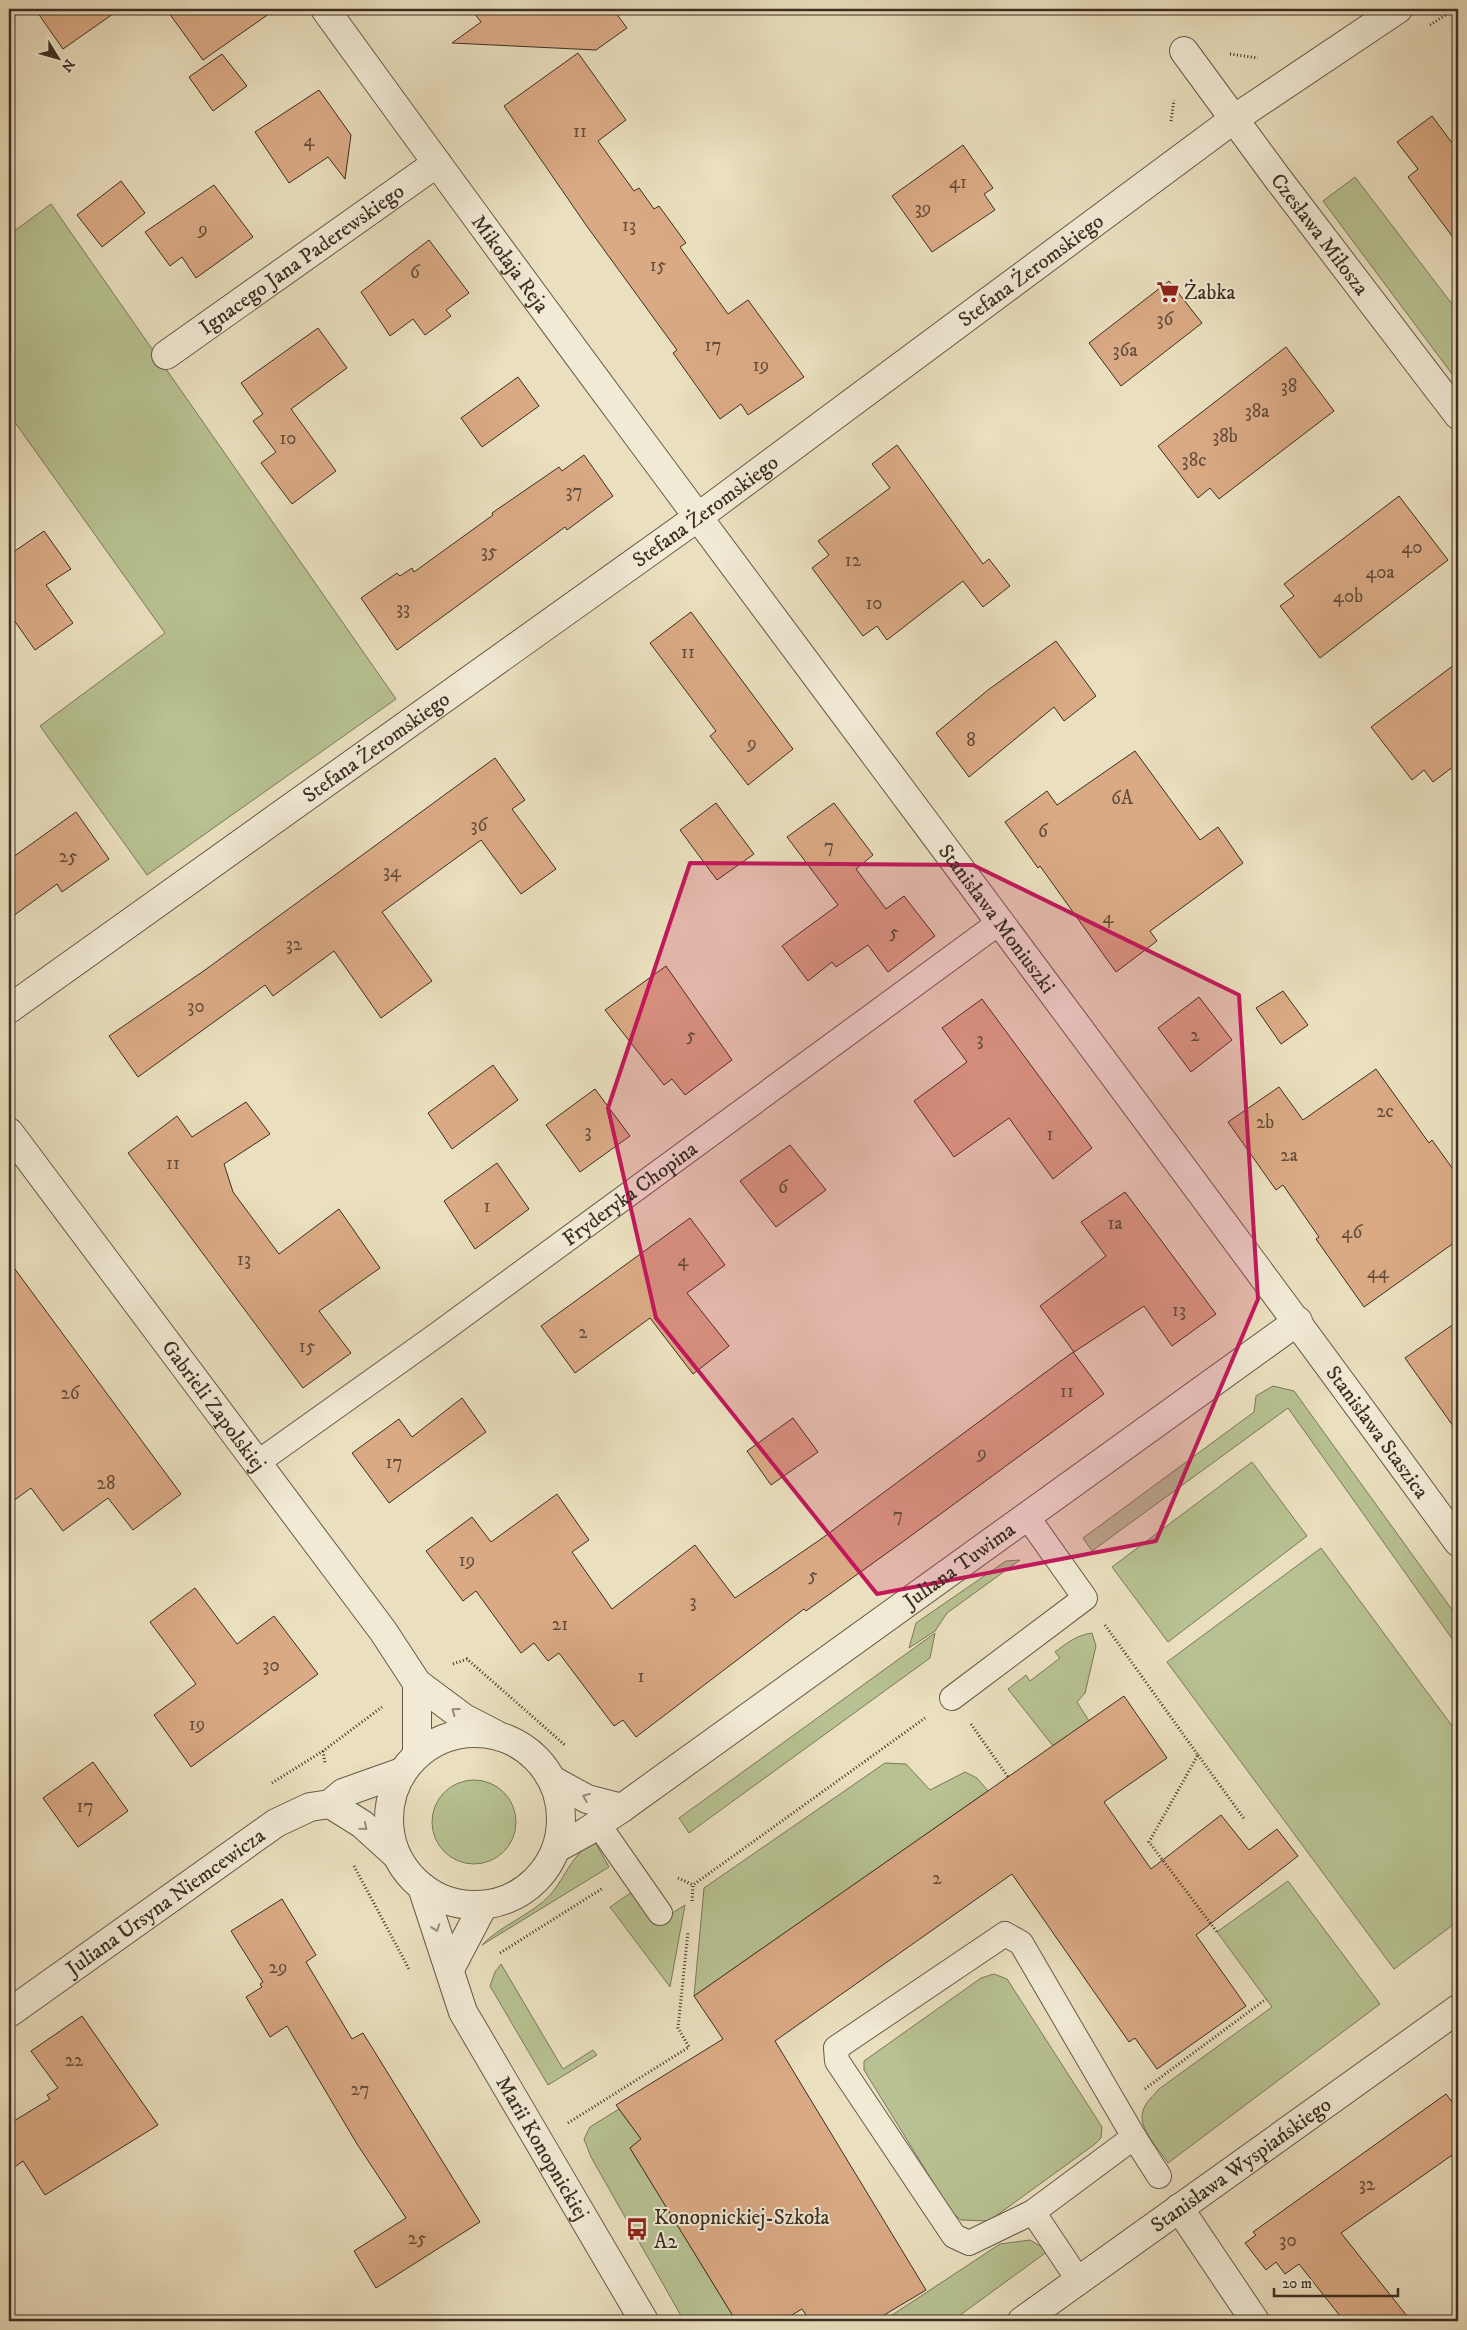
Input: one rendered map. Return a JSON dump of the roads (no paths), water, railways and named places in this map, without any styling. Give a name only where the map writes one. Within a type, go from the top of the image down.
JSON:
[{"type":"street","name":"Mikołaja Reja","points":[[325,9],[436,163],[698,517]]},
{"type":"street","name":"Stefana Żeromskiego","points":[[9,1009],[698,517],[1234,119],[1398,9]]},
{"type":"street","name":"Czesława Miłosza","points":[[1184,51],[1458,415]]},
{"type":"street","name":"Ignacego Jana Paderewskiego","points":[[166,355],[436,163]]},
{"type":"street","name":"Stanisława Moniuszki","points":[[698,517],[1298,1321]]},
{"type":"street","name":"Gabrieli Zapolskiej","points":[[9,1132],[383,1631],[417,1684],[464,1718],[495,1734]]},
{"type":"street","name":"Juliana Tuwima","points":[[557,1848],[622,1808],[1026,1515],[1298,1321]]},
{"type":"street","name":"Stanisława Staszica","points":[[1298,1321],[1458,1542]]},
{"type":"street","points":[[396,1854],[388,1812],[409,1762],[417,1684]]},
{"type":"street","points":[[409,1762],[454,1734],[495,1734],[530,1751],[554,1781],[586,1799],[622,1808]]},
{"type":"street","name":"Juliana Ursyna Niemcewicza","points":[[9,2013],[276,1824],[310,1807],[330,1804],[343,1793],[409,1762]]},
{"type":"street","points":[[330,1804],[362,1824],[396,1854],[422,1888],[451,1902],[483,1906],[515,1896],[540,1876],[557,1848],[562,1814],[554,1781]]},
{"type":"street","name":"Marii Konopnickiej","points":[[422,1888],[463,2012],[644,2321]]},
{"type":"street","points":[[450,1969],[483,1906]]},
{"type":"street","name":"Stanisława Wyspiańskiego","points":[[1022,2321],[1458,2009]]},
{"type":"street","points":[[1179,2208],[1255,2321]]},
{"type":"lane","name":"Fryderyka Chopina","points":[[257,1463],[446,1328],[1000,922]]},
{"type":"lane","points":[[952,1698],[1085,1598],[1026,1515]]},
{"type":"lane","points":[[598,1824],[660,1914]]},
{"type":"lane","points":[[1134,2137],[1033,2212],[969,2243],[954,2236],[837,2061],[836,2048],[1005,1934],[1021,1943],[1134,2137],[1159,2176]]},
{"type":"lane","points":[[1033,2212],[1079,2281]]},
{"type":"place","name":"Żabka","points":[[1168,292]]},
{"type":"place","name":"Konopnickiej-Szkoła A2","points":[[637,2229]]}]
